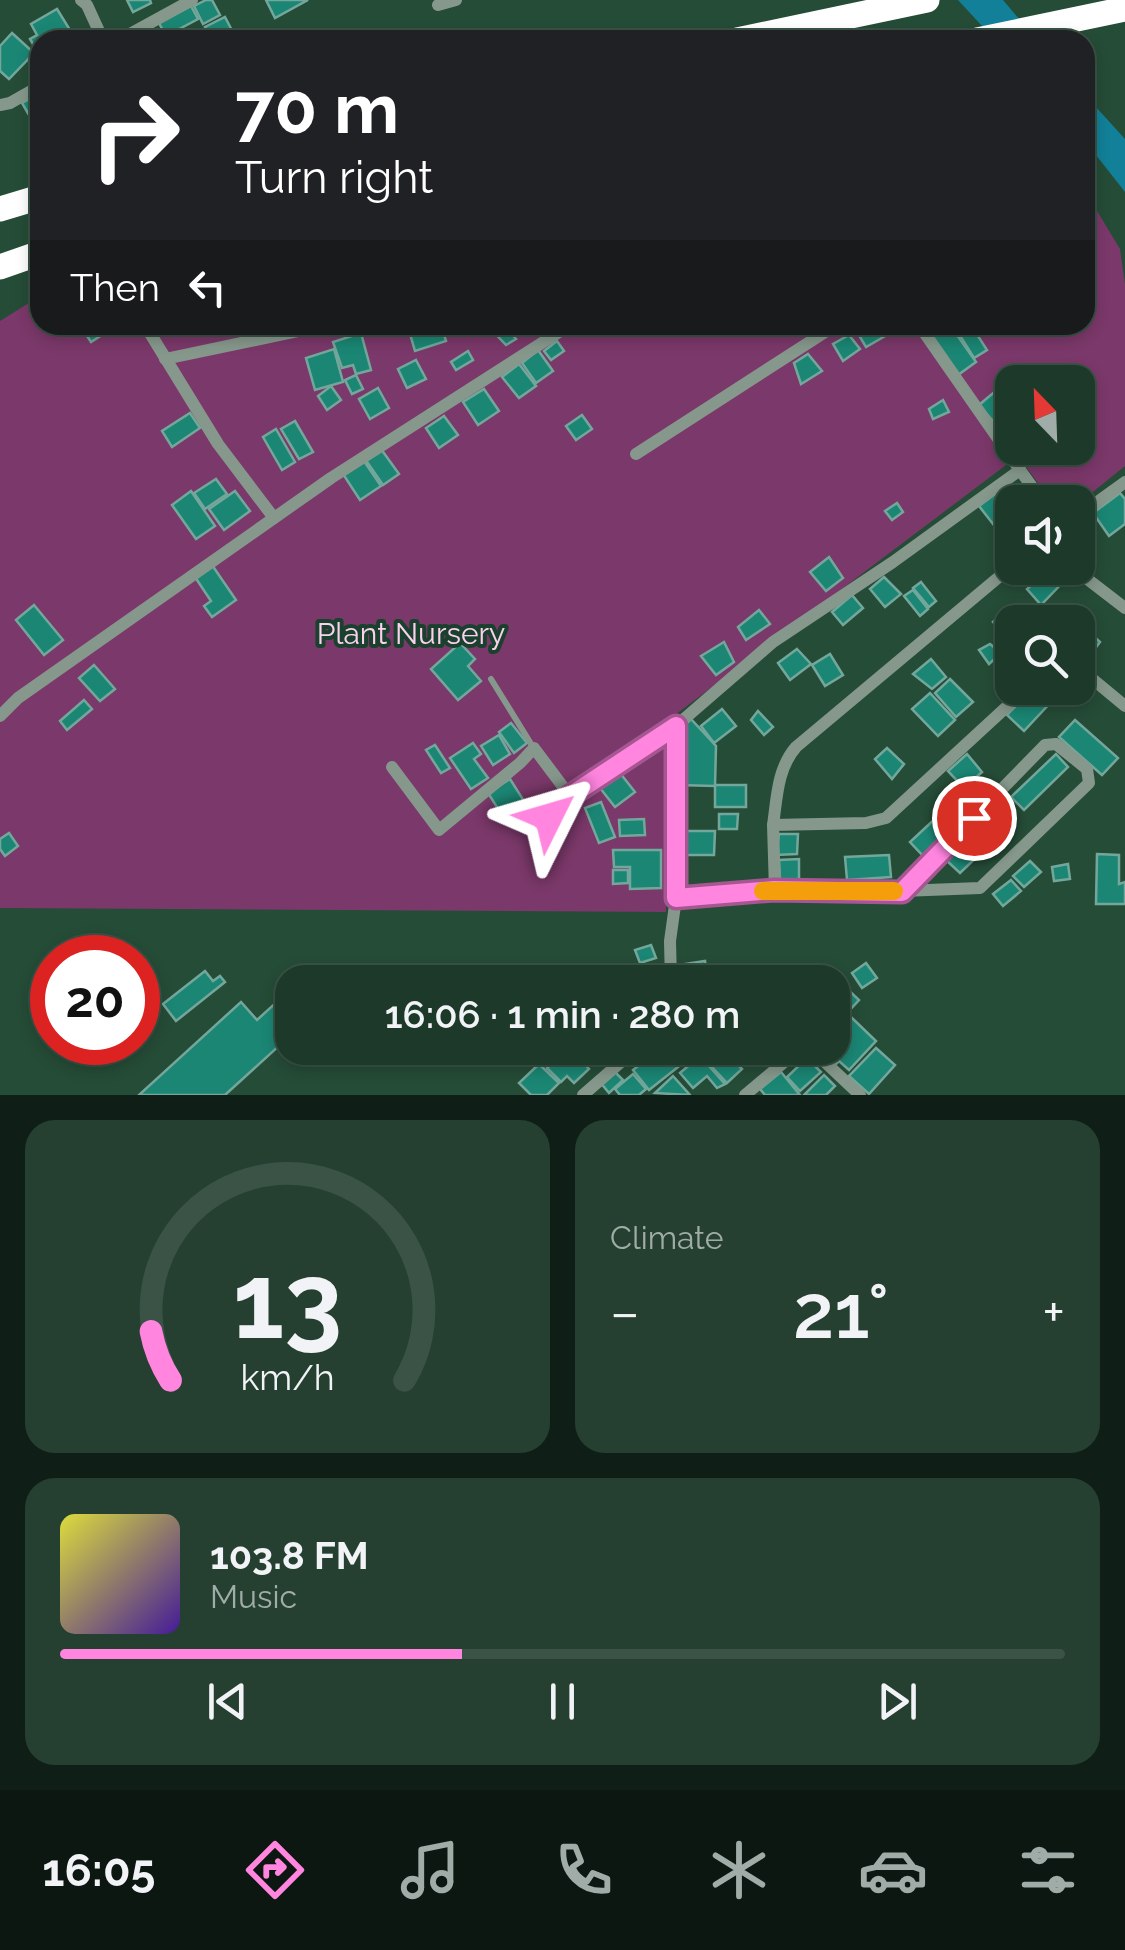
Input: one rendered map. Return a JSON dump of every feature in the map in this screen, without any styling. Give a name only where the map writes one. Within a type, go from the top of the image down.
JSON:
[{"type":"highway","points":[[785,30],[927,0]]},
{"type":"highway","points":[[1025,30],[1125,9]]},
{"type":"highway","points":[[0,209],[30,200]]},
{"type":"highway","points":[[0,268],[30,258]]},
{"type":"street","points":[[81,0],[98,30]]},
{"type":"street","points":[[136,30],[192,0]]},
{"type":"street","points":[[438,5],[456,0]]},
{"type":"street","points":[[4,100],[30,90]]},
{"type":"street","points":[[151,335],[218,444],[274,518]]},
{"type":"street","points":[[165,359],[280,335]]},
{"type":"street","points":[[0,716],[18,698],[274,518],[555,335]]},
{"type":"street","points":[[636,454],[820,335]]},
{"type":"street","points":[[925,335],[1031,485]]},
{"type":"street","points":[[392,767],[439,830],[534,748],[570,796],[676,726],[774,642],[1020,470]]},
{"type":"street","points":[[1095,504],[1125,482]]},
{"type":"street","points":[[774,890],[773,825],[786,758],[995,580]]},
{"type":"street","points":[[1095,585],[1125,608]]},
{"type":"street","points":[[1095,681],[1125,706]]},
{"type":"street","points":[[773,825],[866,823],[886,818],[1009,705]]},
{"type":"street","points":[[671,965],[676,898],[676,726]]},
{"type":"street","points":[[676,898],[774,890],[902,892],[980,888],[1089,782],[1087,768],[1056,744],[1046,745],[902,892]]},
{"type":"street","points":[[583,1095],[617,1065]]},
{"type":"street","points":[[744,1095],[780,1065]]},
{"type":"street","points":[[828,1065],[860,1095]]},
{"type":"lane","points":[[490,679],[534,748]]},
{"type":"lane","points":[[542,821],[570,796]]},
{"type":"green space","name":"Plant Nursery","points":[[1095,208],[1120,249],[1125,284],[1125,466],[1095,490],[1095,485],[1039,485],[1025,465],[1095,465],[1095,365],[995,365],[995,465],[1006,465],[667,721],[666,912],[0,908],[0,321],[30,302],[30,335],[1095,335]]},
{"type":"water","points":[[958,0],[1003,0],[1028,30],[986,30]]},
{"type":"water","points":[[1095,106],[1125,139],[1125,192],[1095,154]]},
{"type":"building","points":[[127,0],[150,0],[151,3],[133,12]]},
{"type":"building","points":[[212,0],[220,15],[203,24],[194,6]]},
{"type":"building","points":[[266,0],[308,0],[275,18]]},
{"type":"building","points":[[191,6],[198,19],[177,30],[163,30],[159,23]]},
{"type":"building","points":[[57,9],[70,30],[34,30],[31,24]]},
{"type":"building","points":[[225,17],[232,30],[206,30],[205,27]]},
{"type":"building","points":[[12,33],[30,49],[30,57],[9,79],[0,71],[0,46]]},
{"type":"building","points":[[30,99],[30,117],[22,103]]},
{"type":"building","points":[[362,335],[371,370],[356,374],[353,365],[342,368],[333,342]]},
{"type":"building","points":[[410,335],[444,335],[446,341],[415,351]]},
{"type":"building","points":[[497,335],[513,335],[516,339],[506,345]]},
{"type":"building","points":[[849,335],[860,349],[843,361],[833,344]]},
{"type":"building","points":[[859,335],[887,335],[866,347]]},
{"type":"building","points":[[931,335],[957,335],[976,362],[958,375]]},
{"type":"building","points":[[960,335],[977,335],[987,350],[974,358]]},
{"type":"building","points":[[557,341],[564,351],[551,360],[544,351]]},
{"type":"building","points":[[334,349],[343,382],[315,390],[306,358]]},
{"type":"building","points":[[538,350],[553,371],[536,383],[522,363]]},
{"type":"building","points":[[468,351],[473,360],[456,370],[451,362]]},
{"type":"building","points":[[808,354],[822,371],[801,384],[794,363]]},
{"type":"building","points":[[416,360],[426,379],[407,388],[398,369]]},
{"type":"building","points":[[519,364],[536,386],[519,398],[502,377]]},
{"type":"building","points":[[356,375],[363,389],[352,394],[345,380]]},
{"type":"building","points":[[331,386],[341,400],[327,410],[318,396]]},
{"type":"building","points":[[378,388],[389,408],[370,419],[359,399]]},
{"type":"building","points":[[484,389],[499,411],[478,425],[463,402]]},
{"type":"building","points":[[995,392],[995,419],[993,421],[979,405]]},
{"type":"building","points":[[943,400],[949,412],[933,419],[929,409]]},
{"type":"building","points":[[190,413],[200,428],[172,447],[162,431]]},
{"type":"building","points":[[582,415],[592,429],[576,440],[566,426]]},
{"type":"building","points":[[444,416],[458,435],[439,448],[426,428]]},
{"type":"building","points":[[295,421],[313,452],[299,459],[281,429]]},
{"type":"building","points":[[276,429],[295,462],[282,470],[263,437]]},
{"type":"building","points":[[381,449],[399,474],[383,485],[365,459]]},
{"type":"building","points":[[364,461],[381,486],[360,500],[343,474]]},
{"type":"building","points":[[216,479],[227,494],[205,509],[194,493]]},
{"type":"building","points":[[191,491],[215,526],[196,539],[172,505]]},
{"type":"building","points":[[235,491],[250,511],[224,530],[209,509]]},
{"type":"building","points":[[1120,493],[1125,499],[1125,524],[1109,536],[1095,512]]},
{"type":"building","points":[[995,494],[995,522],[993,524],[979,506]]},
{"type":"building","points":[[897,503],[903,512],[892,520],[885,511]]},
{"type":"building","points":[[829,557],[843,578],[826,591],[810,572]]},
{"type":"building","points":[[212,565],[236,600],[212,617],[204,606],[211,601],[195,577]]},
{"type":"building","points":[[884,577],[901,594],[885,607],[870,589]]},
{"type":"building","points":[[921,582],[936,601],[929,607],[913,588]]},
{"type":"building","points":[[1032,585],[1060,585],[1041,605],[1027,589]]},
{"type":"building","points":[[913,590],[928,609],[920,616],[904,596]]},
{"type":"building","points":[[852,595],[863,608],[843,625],[832,612]]},
{"type":"building","points":[[34,605],[63,640],[44,655],[16,620]]},
{"type":"building","points":[[759,610],[770,624],[746,640],[738,627]]},
{"type":"building","points":[[724,642],[734,662],[716,675],[701,656]]},
{"type":"building","points":[[460,643],[475,659],[468,666],[481,681],[458,700],[431,669]]},
{"type":"building","points":[[990,644],[995,648],[995,658],[989,664],[979,650]]},
{"type":"building","points":[[797,649],[811,664],[790,680],[778,663]]},
{"type":"building","points":[[830,654],[843,675],[825,686],[812,665]]},
{"type":"building","points":[[931,659],[946,677],[932,689],[913,674]]},
{"type":"building","points":[[94,665],[115,689],[100,701],[79,678]]},
{"type":"building","points":[[950,679],[973,702],[956,717],[935,693]]},
{"type":"building","points":[[930,693],[955,720],[938,736],[912,709]]},
{"type":"building","points":[[84,700],[92,709],[67,730],[60,721]]},
{"type":"building","points":[[1017,705],[1048,705],[1024,731],[1007,715]]},
{"type":"building","points":[[722,709],[736,726],[714,743],[701,726]]},
{"type":"building","points":[[758,711],[773,727],[764,735],[751,720]]},
{"type":"building","points":[[691,719],[716,746],[715,786],[677,785],[679,731]]},
{"type":"building","points":[[1075,720],[1118,758],[1102,775],[1059,737]]},
{"type":"building","points":[[511,723],[527,743],[514,753],[499,732]]},
{"type":"building","points":[[499,735],[510,754],[493,765],[481,746]]},
{"type":"building","points":[[473,743],[481,754],[474,759],[488,778],[471,789],[450,758]]},
{"type":"building","points":[[435,745],[450,768],[441,773],[426,750]]},
{"type":"building","points":[[887,748],[904,764],[892,779],[875,759]]},
{"type":"building","points":[[967,754],[982,772],[964,788],[948,771]]},
{"type":"building","points":[[1056,754],[1068,767],[1024,810],[1011,797]]},
{"type":"building","points":[[620,773],[635,792],[615,807],[600,788]]},
{"type":"building","points":[[510,779],[524,801],[502,815],[488,793]]},
{"type":"building","points":[[715,785],[746,785],[746,807],[715,807]]},
{"type":"building","points":[[601,802],[615,837],[599,843],[585,808]]},
{"type":"building","points":[[998,811],[1011,824],[960,873],[946,860]]},
{"type":"building","points":[[719,814],[738,814],[737,829],[719,829]]},
{"type":"building","points":[[939,815],[954,831],[925,858],[910,842]]},
{"type":"building","points":[[644,819],[645,835],[620,836],[619,820]]},
{"type":"building","points":[[680,831],[715,831],[714,855],[679,855]]},
{"type":"building","points":[[9,833],[18,846],[5,856],[0,839]]},
{"type":"building","points":[[779,834],[798,834],[797,854],[776,855]]},
{"type":"building","points":[[613,850],[661,850],[661,888],[630,889],[630,867],[614,867]]},
{"type":"building","points":[[1097,854],[1119,855],[1119,884],[1125,882],[1125,904],[1096,904]]},
{"type":"building","points":[[889,855],[891,877],[847,880],[845,857]]},
{"type":"building","points":[[799,859],[799,880],[780,880],[779,860]]},
{"type":"building","points":[[1030,861],[1041,872],[1024,887],[1013,876]]},
{"type":"building","points":[[1068,864],[1070,879],[1054,881],[1052,867]]},
{"type":"building","points":[[613,870],[628,870],[628,883],[613,884]]},
{"type":"building","points":[[1011,880],[1021,891],[1003,906],[993,894]]},
{"type":"building","points":[[651,945],[656,958],[640,963],[635,950]]},
{"type":"building","points":[[866,963],[877,978],[862,988],[852,973]]},
{"type":"building","points":[[205,971],[213,981],[220,976],[225,982],[176,1021],[163,1004]]},
{"type":"building","points":[[850,991],[859,1000],[850,1010]]},
{"type":"building","points":[[241,1002],[257,1020],[275,1004],[275,1049],[225,1095],[139,1095]]},
{"type":"building","points":[[850,1020],[876,1041],[849,1070],[843,1065],[850,1065]]},
{"type":"building","points":[[876,1048],[895,1065],[869,1094],[849,1076]]},
{"type":"building","points":[[540,1065],[559,1083],[547,1095],[531,1095],[519,1083]]},
{"type":"building","points":[[585,1065],[589,1069],[574,1083],[567,1076],[561,1082],[547,1068]]},
{"type":"building","points":[[640,1065],[678,1067],[649,1090],[633,1070]]},
{"type":"building","points":[[689,1065],[708,1065],[725,1084],[717,1088],[707,1076],[693,1088],[680,1073]]},
{"type":"building","points":[[710,1065],[738,1065],[742,1069],[727,1083]]},
{"type":"building","points":[[800,1065],[814,1065],[821,1072],[800,1091],[787,1077]]},
{"type":"building","points":[[613,1070],[623,1080],[609,1093],[600,1082]]},
{"type":"building","points":[[781,1072],[800,1095],[765,1095],[760,1089]]},
{"type":"building","points":[[633,1074],[646,1089],[639,1095],[620,1095],[615,1089]]},
{"type":"building","points":[[824,1075],[835,1086],[826,1095],[804,1095]]},
{"type":"building","points":[[673,1076],[690,1095],[655,1093]]},
{"type":"slow traffic","points":[[763,891],[894,891]]},
{"type":"route","points":[[549,817],[570,796],[676,726],[676,898],[774,890],[902,892],[974,818]]}]
